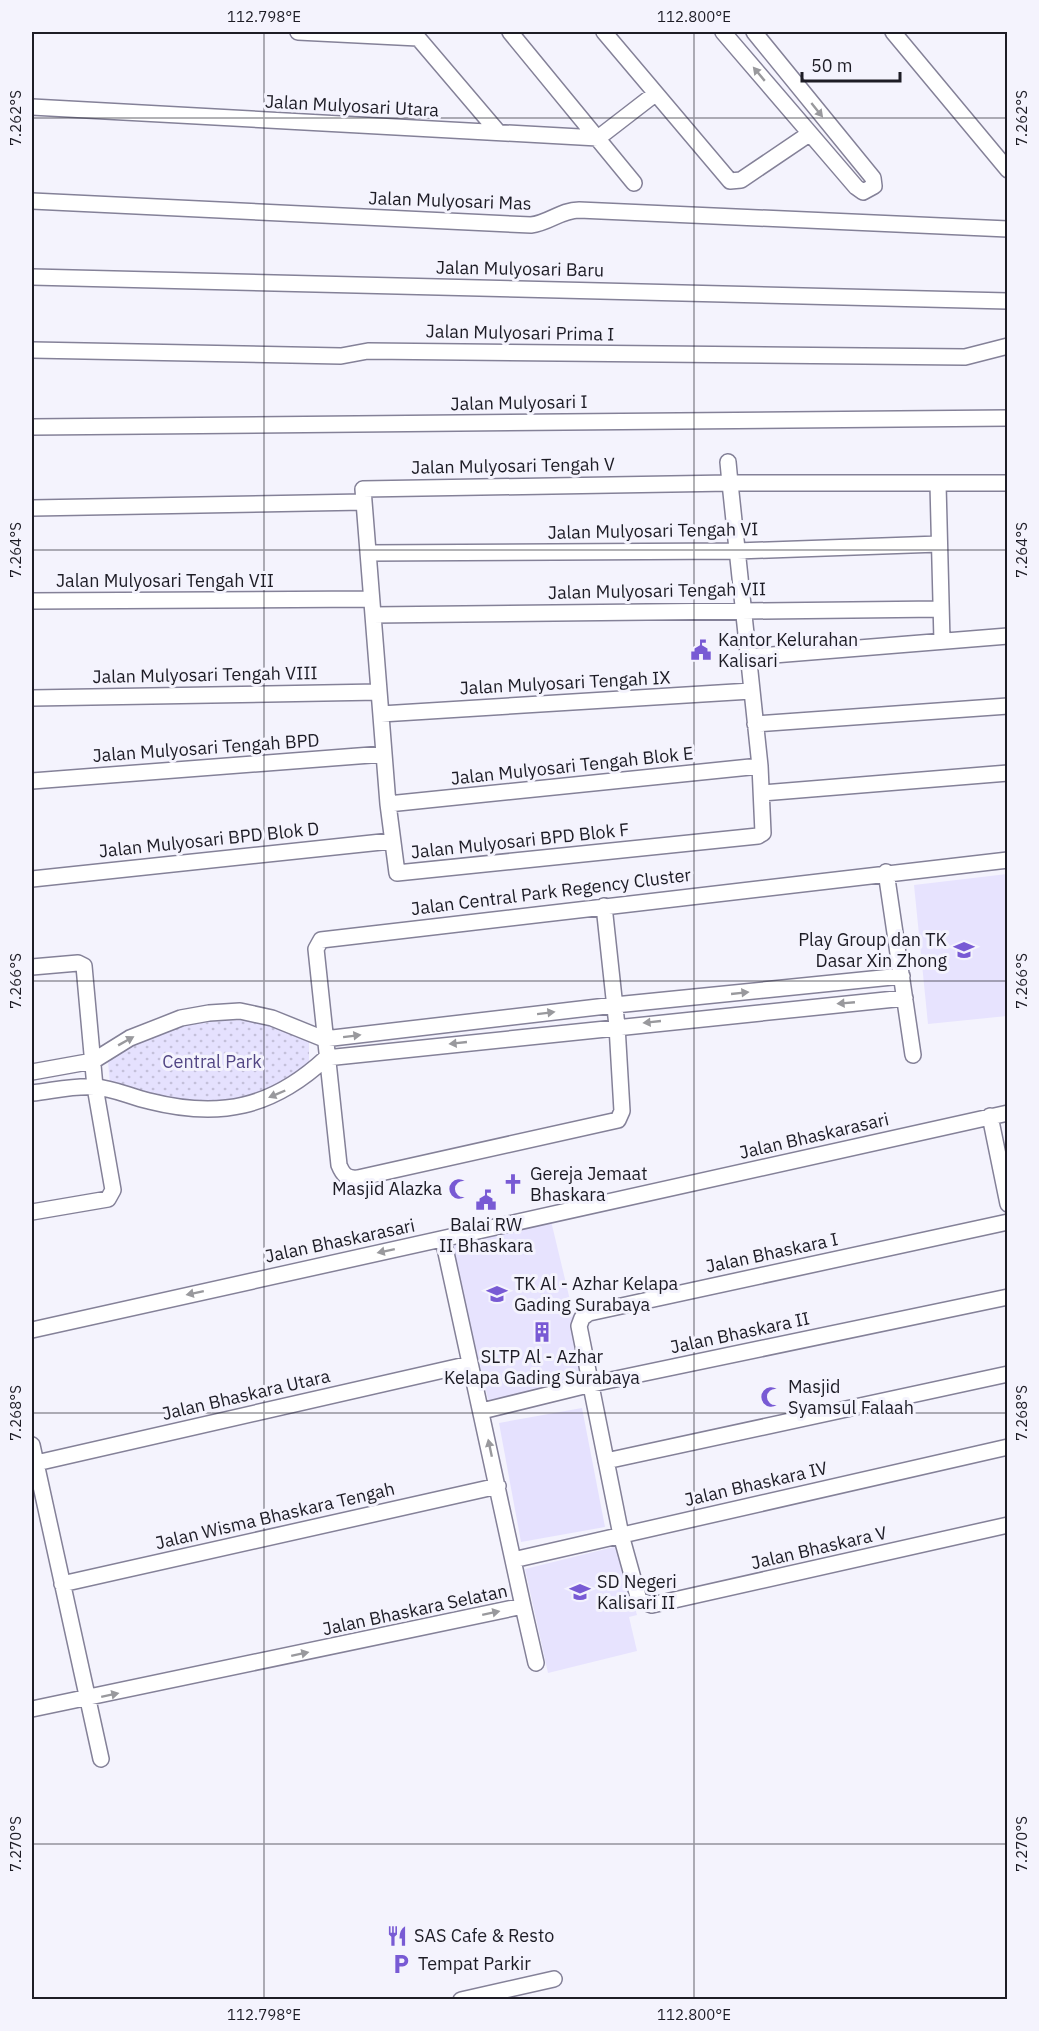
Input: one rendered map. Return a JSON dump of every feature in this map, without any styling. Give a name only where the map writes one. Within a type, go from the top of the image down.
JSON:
[{"type":"street","points":[[298,32],[415,35],[499,133]]},
{"type":"street","points":[[510,32],[634,183]]},
{"type":"street","points":[[604,32],[733,182],[741,180],[810,134]]},
{"type":"street","points":[[724,32],[861,191],[873,188],[873,178],[754,32]]},
{"type":"street","points":[[893,32],[1008,170]]},
{"type":"street","points":[[598,138],[656,94]]},
{"type":"street","name":"Jalan Mulyosari Utara","points":[[32,107],[598,138]]},
{"type":"street","name":"Jalan Mulyosari Mas","points":[[32,201],[531,225],[545,222],[566,211],[579,210],[1008,229]]},
{"type":"street","name":"Jalan Mulyosari Baru","points":[[32,277],[1008,301]]},
{"type":"street","name":"Jalan Mulyosari Prima I","points":[[32,350],[341,356],[380,351],[966,357],[1008,346]]},
{"type":"street","name":"Jalan Mulyosari I","points":[[32,427],[1008,418]]},
{"type":"street","points":[[728,462],[762,793],[1008,774]]},
{"type":"street","name":"Jalan Mulyosari Tengah V","points":[[364,502],[363,489],[366,488],[730,483],[1008,483]]},
{"type":"street","points":[[938,484],[942,641]]},
{"type":"street","points":[[32,508],[364,502]]},
{"type":"street","name":"Jalan Mulyosari BPD Blok F","points":[[364,502],[391,841],[395,868],[399,873],[758,836],[764,829],[762,793]]},
{"type":"street","name":"Jalan Mulyosari Tengah VI","points":[[368,553],[737,551],[939,544]]},
{"type":"street","name":"Jalan Mulyosari Tengah VII","points":[[32,601],[371,599]]},
{"type":"street","name":"Jalan Mulyosari Tengah VII","points":[[373,615],[743,609],[941,609]]},
{"type":"street","points":[[748,657],[1008,636]]},
{"type":"street","name":"Jalan Mulyosari Tengah IX","points":[[381,714],[751,691]]},
{"type":"street","name":"Jalan Mulyosari Tengah VIII","points":[[32,698],[379,692]]},
{"type":"street","points":[[755,724],[1008,706]]},
{"type":"street","name":"Jalan Mulyosari Tengah BPD","points":[[32,781],[384,753]]},
{"type":"street","name":"Jalan Mulyosari Tengah Blok E","points":[[388,804],[759,766]]},
{"type":"street","name":"Jalan Mulyosari BPD Blok D","points":[[32,879],[391,841]]},
{"type":"street","name":"Jalan Central Park Regency Cluster","points":[[617,1026],[622,1111],[616,1121],[358,1178],[346,1177],[339,1165],[316,949],[321,940],[886,872],[1008,860]]},
{"type":"street","points":[[886,872],[913,1055]]},
{"type":"street","points":[[603,906],[617,1026]]},
{"type":"street","points":[[32,967],[78,963],[84,966],[95,1087],[112,1196],[32,1212]]},
{"type":"street","points":[[32,1072],[93,1061],[130,1038],[181,1018],[209,1013],[240,1011],[272,1018],[324,1039],[615,1005],[902,976]]},
{"type":"street","points":[[32,1093],[95,1087],[179,1107],[228,1108],[290,1088],[326,1058],[904,998]]},
{"type":"street","name":"Jalan Bhaskarasari","points":[[32,1330],[1008,1113]]},
{"type":"street","points":[[990,1116],[1008,1204]]},
{"type":"street","name":"Jalan Bhaskara I","points":[[639,1600],[621,1535],[606,1461],[579,1326],[582,1318],[589,1313],[1008,1222]]},
{"type":"street","name":"Jalan Bhaskara Selatan","points":[[32,1709],[523,1606],[443,1239]]},
{"type":"street","name":"Jalan Bhaskara II","points":[[482,1411],[592,1384],[1008,1297]]},
{"type":"street","name":"Jalan Bhaskara Utara","points":[[34,1464],[470,1364]]},
{"type":"street","points":[[606,1461],[1008,1374]]},
{"type":"street","points":[[32,1445],[34,1464],[102,1759]]},
{"type":"street","name":"Jalan Bhaskara IV","points":[[513,1560],[1008,1447]]},
{"type":"street","name":"Jalan Wisma Bhaskara Tengah","points":[[62,1584],[498,1486]]},
{"type":"street","name":"Jalan Bhaskara V","points":[[639,1600],[652,1605],[1008,1525]]},
{"type":"street","points":[[523,1606],[536,1663]]},
{"type":"street","points":[[461,2000],[554,1979]]},
{"type":"shaded area","name":"Play Group dan TK Dasar Xin Zhong","points":[[1007,874],[1007,1016],[928,1024],[914,885]]},
{"type":"shaded area","points":[[551,1221],[589,1379],[489,1403],[451,1245]]},
{"type":"shaded area","name":"SD Negeri Kalisari II","points":[[618,1546],[637,1615],[629,1617],[637,1651],[548,1673],[525,1569]]},
{"type":"green space","name":"Central Park","points":[[244,1020],[277,1028],[309,1042],[309,1064],[284,1081],[260,1092],[236,1099],[212,1102],[163,1097],[110,1083],[108,1062],[139,1042],[172,1029],[190,1025]]},
{"type":"green space","points":[[582,1408],[605,1527],[521,1542],[499,1423]]},
{"type":"place","name":"Kantor Kelurahan Kalisari","points":[[701,650]]},
{"type":"place","name":"Play Group dan TK Dasar Xin Zhong","points":[[964,950]]},
{"type":"place","name":"Gereja Jemaat Bhaskara","points":[[513,1184]]},
{"type":"place","name":"Masjid Alazka","points":[[459,1189]]},
{"type":"place","name":"Balai RW II Bhaskara","points":[[486,1200]]},
{"type":"place","name":"TK Al - Azhar Kelapa Gading Surabaya","points":[[497,1294]]},
{"type":"place","name":"SLTP Al - Azhar Kelapa Gading Surabaya","points":[[542,1332]]},
{"type":"place","name":"Masjid Syamsul Falaah","points":[[771,1397]]},
{"type":"place","name":"SD Negeri Kalisari II","points":[[580,1592]]},
{"type":"place","name":"SAS Cafe & Resto","points":[[397,1936]]},
{"type":"place","name":"Tempat Parkir","points":[[401,1964]]}]
